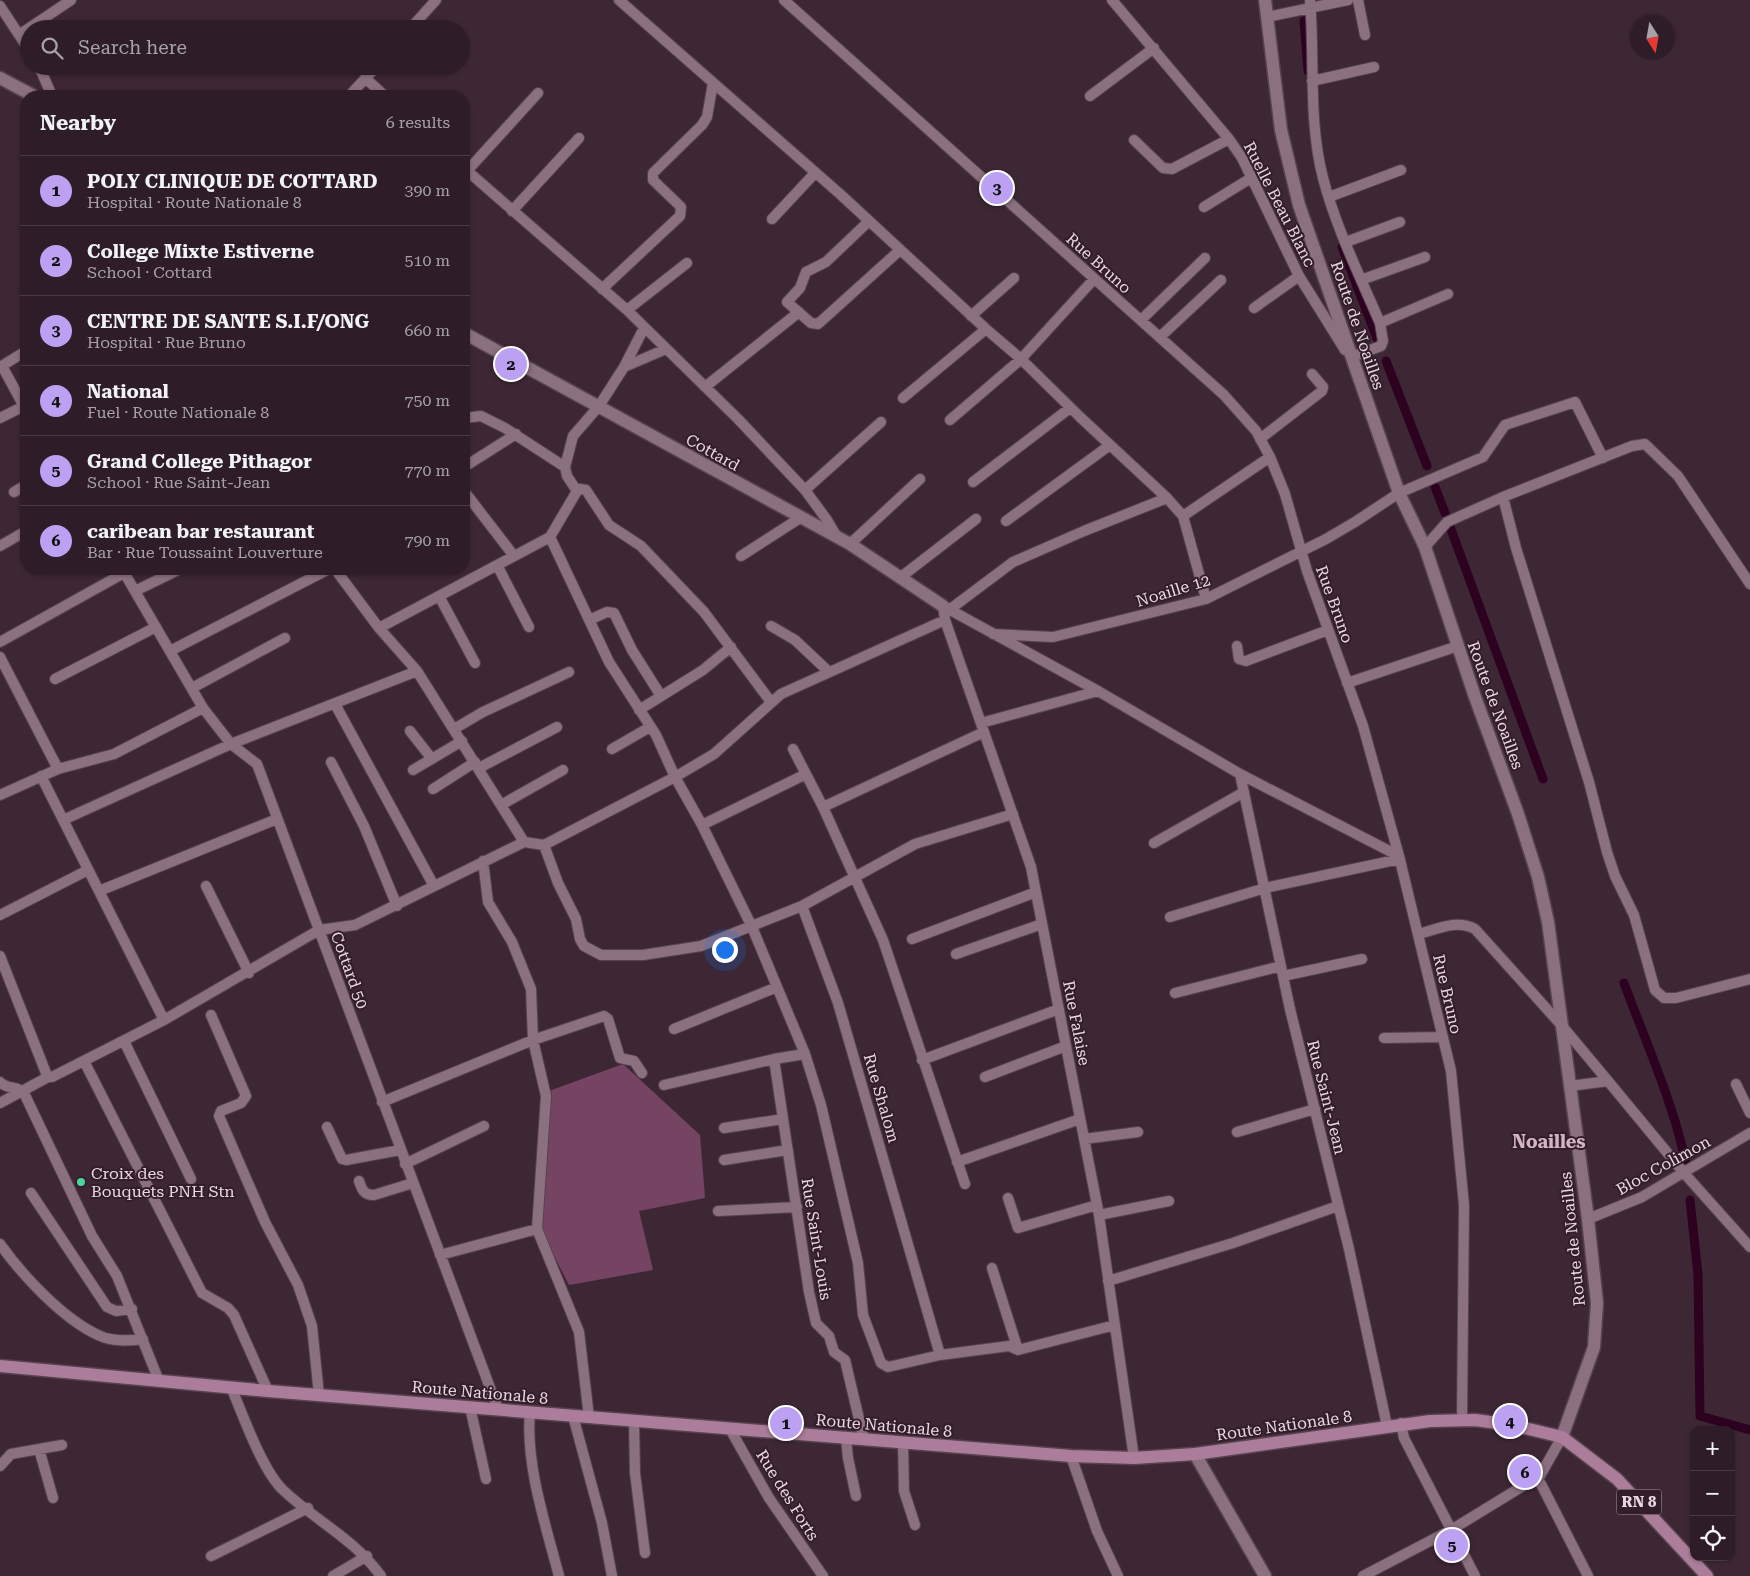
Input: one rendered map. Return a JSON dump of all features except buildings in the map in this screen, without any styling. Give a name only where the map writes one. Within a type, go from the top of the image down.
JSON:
[{"type":"main road","name":"Route Nationale 8","points":[[0,1366],[268,1391],[1071,1456],[1134,1458],[1195,1454],[1401,1423],[1462,1420],[1512,1425],[1562,1437],[1617,1479],[1707,1576]]},
{"type":"street","points":[[41,20],[71,0]]},
{"type":"street","points":[[418,20],[436,0]]},
{"type":"street","points":[[619,0],[815,172],[986,330],[1021,359],[1070,408],[1168,498],[1183,516],[1206,599]]},
{"type":"street","name":"Rue Bruno","points":[[784,0],[1224,395],[1256,431],[1270,457],[1285,494],[1301,552],[1363,726],[1399,858],[1451,1071],[1464,1205],[1462,1420]]},
{"type":"street","name":"Ruelle Beau Blanc","points":[[1112,0],[1229,138],[1251,178],[1299,276],[1352,359]]},
{"type":"street","name":"Route de Noailles","points":[[1265,0],[1281,130],[1300,205],[1399,492],[1425,547],[1518,814],[1538,877],[1548,922],[1564,1027],[1597,1303],[1594,1347],[1562,1437]]},
{"type":"street","points":[[1266,17],[1310,4],[1348,0]]},
{"type":"street","points":[[1358,0],[1365,35]]},
{"type":"street","points":[[1310,4],[1312,81],[1318,149],[1329,197],[1380,323],[1383,341],[1381,346],[1352,359]]},
{"type":"street","points":[[0,6],[19,35]]},
{"type":"street","points":[[1090,96],[1154,48]]},
{"type":"street","points":[[1312,81],[1374,67]]},
{"type":"street","points":[[43,75],[49,90]]},
{"type":"street","points":[[354,90],[368,75]]},
{"type":"street","points":[[0,78],[23,90]]},
{"type":"street","points":[[365,78],[378,90]]},
{"type":"street","points":[[602,289],[680,216],[681,207],[653,180],[653,173],[702,125],[707,117],[713,83]]},
{"type":"street","points":[[470,165],[538,93]]},
{"type":"street","points":[[512,211],[579,138]]},
{"type":"street","points":[[1134,140],[1162,168],[1172,169],[1229,138]]},
{"type":"street","points":[[1329,197],[1401,170]]},
{"type":"street","points":[[772,219],[815,172]]},
{"type":"street","points":[[470,174],[627,310],[704,386],[805,490],[828,520],[837,537]]},
{"type":"street","points":[[1204,208],[1251,178]]},
{"type":"street","points":[[869,221],[826,262],[804,274],[800,288],[787,301],[810,323],[818,324],[900,250]]},
{"type":"street","points":[[1346,242],[1400,222]]},
{"type":"street","points":[[1362,280],[1425,257]]},
{"type":"street","points":[[1141,320],[1205,258]]},
{"type":"street","points":[[627,310],[687,263]]},
{"type":"street","points":[[1254,308],[1299,276]]},
{"type":"street","points":[[971,316],[1014,278]]},
{"type":"street","points":[[950,420],[1021,359],[1094,279]]},
{"type":"street","points":[[1160,337],[1221,280]]},
{"type":"street","points":[[1380,323],[1448,294]]},
{"type":"street","points":[[704,386],[799,312]]},
{"type":"street","points":[[577,492],[567,476],[565,467],[573,436],[599,406],[624,367],[644,328]]},
{"type":"street","points":[[902,398],[986,330]]},
{"type":"street","name":"Cottard","points":[[470,336],[850,544],[946,608]]},
{"type":"street","points":[[624,367],[666,349]]},
{"type":"street","points":[[20,355],[1,367],[20,399]]},
{"type":"street","points":[[1260,440],[1322,391],[1323,387],[1312,374]]},
{"type":"street","name":"Noaille 12","points":[[993,634],[1053,637],[1206,599],[1301,552],[1355,522],[1399,492],[1482,457],[1505,425],[1575,402],[1603,458]]},
{"type":"street","points":[[973,482],[1070,408]]},
{"type":"street","points":[[0,418],[20,410]]},
{"type":"street","points":[[470,417],[481,416],[516,434],[565,467]]},
{"type":"street","points":[[805,490],[881,422]]},
{"type":"street","points":[[470,463],[516,434]]},
{"type":"street","points":[[1425,547],[1447,522],[1503,496],[1632,446],[1645,444],[1678,476],[1750,584]]},
{"type":"street","points":[[1006,521],[1110,445]]},
{"type":"street","points":[[1183,516],[1270,457]]},
{"type":"street","points":[[850,544],[920,479]]},
{"type":"street","points":[[14,492],[20,488]]},
{"type":"street","points":[[379,628],[550,537],[577,492],[580,489],[586,490],[609,525],[641,546],[704,612],[771,702]]},
{"type":"street","points":[[1503,496],[1516,548],[1589,782],[1607,852],[1615,876],[1634,915],[1655,990],[1664,998],[1676,998],[1750,979]]},
{"type":"street","points":[[1168,498],[1084,531],[1013,562],[946,608],[1098,691],[1240,774],[1399,858]]},
{"type":"street","points":[[470,499],[514,556]]},
{"type":"street","points":[[741,556],[800,518]]},
{"type":"street","points":[[901,577],[976,519]]},
{"type":"street","points":[[0,546],[20,534]]},
{"type":"street","points":[[550,537],[609,662],[650,727],[702,825],[752,927],[805,1054],[821,1105],[858,1263],[863,1315],[881,1363],[886,1366],[940,1354],[1009,1346],[1018,1350],[1115,1325]]},
{"type":"street","points":[[497,565],[529,627]]},
{"type":"street","points":[[0,642],[114,575]]},
{"type":"street","name":"Cottard 50","points":[[126,575],[203,708],[231,744],[257,764],[498,1409]]},
{"type":"street","points":[[135,591],[168,575]]},
{"type":"street","points":[[170,651],[317,575]]},
{"type":"street","points":[[339,575],[379,628],[417,671],[462,740],[524,842]]},
{"type":"street","points":[[439,596],[475,663]]},
{"type":"street","name":"Rue Falaise","points":[[946,608],[945,620],[1031,867],[1099,1215],[1134,1458]]},
{"type":"street","points":[[589,620],[608,612],[614,613],[632,650],[661,696]]},
{"type":"street","points":[[0,1102],[164,1020],[249,973],[320,930],[356,925],[482,861],[524,842],[544,845],[675,777],[714,754],[771,702],[786,691],[945,620]]},
{"type":"street","points":[[771,626],[795,640],[829,672]]},
{"type":"street","points":[[55,679],[156,627]]},
{"type":"street","points":[[1237,646],[1240,659],[1246,661],[1328,630]]},
{"type":"street","points":[[192,688],[285,638]]},
{"type":"street","points":[[1347,682],[1458,646]]},
{"type":"street","points":[[640,710],[703,670],[731,647]]},
{"type":"street","points":[[0,657],[58,768]]},
{"type":"street","points":[[63,820],[231,744],[417,671]]},
{"type":"street","points":[[454,729],[483,712],[569,672]]},
{"type":"street","points":[[823,807],[982,728],[1098,691]]},
{"type":"street","points":[[335,704],[434,886]]},
{"type":"street","points":[[0,795],[58,768],[114,754],[203,708]]},
{"type":"street","points":[[433,788],[557,727]]},
{"type":"street","points":[[612,749],[650,727]]},
{"type":"street","points":[[410,731],[432,759]]},
{"type":"street","points":[[413,770],[462,740]]},
{"type":"street","points":[[793,749],[823,807],[883,940],[965,1184]]},
{"type":"street","points":[[331,762],[364,826],[396,906]]},
{"type":"street","points":[[501,805],[563,770]]},
{"type":"street","points":[[702,825],[806,774]]},
{"type":"street","name":"Rue Saint-Jean","points":[[1240,774],[1282,971],[1338,1206],[1387,1426]]},
{"type":"street","points":[[41,776],[164,1020]]},
{"type":"street","points":[[1154,843],[1244,792]]},
{"type":"street","points":[[544,845],[558,883],[576,919],[580,939],[584,946],[601,954],[643,955],[684,950],[752,927],[802,906],[915,844],[1013,814]]},
{"type":"street","points":[[98,891],[277,818]]},
{"type":"street","points":[[1170,917],[1265,888],[1399,858]]},
{"type":"street","points":[[482,861],[488,902],[512,942],[531,989],[533,1040],[546,1096],[537,1230],[579,1332],[589,1417]]},
{"type":"street","points":[[0,915],[88,870]]},
{"type":"street","points":[[206,886],[249,973]]},
{"type":"street","points":[[912,939],[1036,892]]},
{"type":"street","name":"Rue Shalom","points":[[802,906],[838,1003],[940,1354]]},
{"type":"street","points":[[956,954],[1042,924]]},
{"type":"street","points":[[1418,934],[1454,924],[1466,924],[1475,929],[1564,1027],[1684,1174],[1750,1247]]},
{"type":"street","points":[[0,956],[48,1077]]},
{"type":"street","points":[[1174,992],[1282,971],[1362,959]]},
{"type":"street","points":[[674,1029],[777,987]]},
{"type":"street","points":[[922,1060],[1059,1009]]},
{"type":"street","points":[[211,1015],[246,1096],[241,1103],[221,1112],[219,1116],[265,1222],[285,1258],[301,1293],[315,1339],[320,1395]]},
{"type":"street","points":[[382,1102],[533,1040],[604,1016],[608,1019],[620,1058],[624,1061],[634,1061],[642,1073]]},
{"type":"street","points":[[1384,1038],[1443,1037]]},
{"type":"street","points":[[124,1041],[191,1179]]},
{"type":"street","points":[[985,1077],[1066,1046]]},
{"type":"street","points":[[664,1085],[774,1059],[805,1054]]},
{"type":"street","name":"Rue Saint-Louis","points":[[774,1059],[796,1207],[816,1323],[829,1336],[834,1352],[845,1360],[864,1440]]},
{"type":"street","points":[[84,1061],[202,1293],[228,1308],[234,1315],[268,1391]]},
{"type":"street","points":[[0,1082],[5,1087],[22,1090],[92,1236],[117,1276],[132,1309],[159,1381]]},
{"type":"street","points":[[1570,1086],[1608,1082]]},
{"type":"street","points":[[1736,1084],[1750,1113]]},
{"type":"street","points":[[1237,1132],[1315,1109]]},
{"type":"street","points":[[724,1128],[783,1119]]},
{"type":"street","points":[[957,1162],[1080,1119]]},
{"type":"street","points":[[405,1164],[484,1126]]},
{"type":"street","points":[[326,1127],[342,1159],[346,1160],[400,1150]]},
{"type":"street","points":[[1084,1139],[1138,1132]]},
{"type":"street","name":"Bloc Colimon","points":[[1588,1219],[1642,1197],[1750,1134]]},
{"type":"street","points":[[724,1160],[788,1150]]},
{"type":"street","points":[[358,1181],[363,1192],[368,1195],[374,1195],[413,1183]]},
{"type":"street","points":[[31,1193],[107,1307],[116,1312],[132,1309]]},
{"type":"street","points":[[1008,1198],[1018,1228],[1097,1205]]},
{"type":"street","points":[[1099,1215],[1169,1201]]},
{"type":"street","points":[[1108,1281],[1233,1243],[1338,1206]]},
{"type":"street","points":[[718,1211],[796,1207]]},
{"type":"street","points":[[440,1255],[537,1230]]},
{"type":"street","points":[[0,1244],[28,1278],[81,1325],[99,1336],[115,1340],[143,1339]]},
{"type":"street","points":[[992,1268],[1018,1350]]},
{"type":"street","points":[[231,1387],[269,1470],[282,1489],[366,1556],[381,1576]]},
{"type":"street","points":[[470,1407],[486,1479]]},
{"type":"street","points":[[530,1412],[530,1433],[536,1481],[559,1576]]},
{"type":"street","points":[[573,1416],[602,1523],[612,1576]]},
{"type":"street","points":[[634,1421],[635,1473],[644,1553]]},
{"type":"street","points":[[1401,1423],[1404,1438],[1475,1576]]},
{"type":"street","name":"Rue des Forts","points":[[730,1429],[769,1498],[823,1576]]},
{"type":"street","points":[[1363,1576],[1451,1530],[1532,1482],[1537,1481],[1562,1437]]},
{"type":"street","points":[[846,1439],[856,1496]]},
{"type":"street","points":[[902,1443],[904,1491],[915,1525]]},
{"type":"street","points":[[0,1466],[11,1454],[62,1445]]},
{"type":"street","points":[[39,1449],[53,1498]]},
{"type":"street","points":[[1195,1454],[1264,1576]]},
{"type":"street","points":[[1071,1456],[1097,1531],[1118,1576]]},
{"type":"street","points":[[1537,1481],[1541,1484],[1588,1576]]},
{"type":"street","points":[[211,1556],[308,1508]]},
{"type":"street","points":[[333,1576],[366,1556]]},
{"type":"shaded area","points":[[623,1064],[700,1135],[705,1198],[639,1211],[653,1270],[569,1285],[542,1232],[549,1091]]},
{"type":"waterway","points":[[1304,21],[1308,71]]},
{"type":"waterway","points":[[1342,247],[1378,341]]},
{"type":"waterway","points":[[1386,361],[1427,466]]},
{"type":"waterway","points":[[1435,487],[1445,513]]},
{"type":"waterway","points":[[1449,524],[1543,779]]},
{"type":"waterway","points":[[1624,983],[1669,1102],[1688,1174]]},
{"type":"waterway","points":[[1690,1200],[1698,1274],[1700,1416],[1750,1430]]},
{"type":"place","name":"CENTRE DE SANTE S.I.F/ONG","points":[[997,188]]},
{"type":"place","name":"College Mixte Estiverne","points":[[511,364]]},
{"type":"place","name":"Croix des Bouquets PNH Stn","points":[[81,1182]]},
{"type":"place","name":"National","points":[[1510,1421]]},
{"type":"place","name":"POLY CLINIQUE DE COTTARD","points":[[786,1423]]},
{"type":"place","name":"caribean bar restaurant","points":[[1525,1472]]},
{"type":"place","name":"Grand College Pithagor","points":[[1452,1545]]},
{"type":"district","name":"Noailles","points":[[1549,1142]]}]
